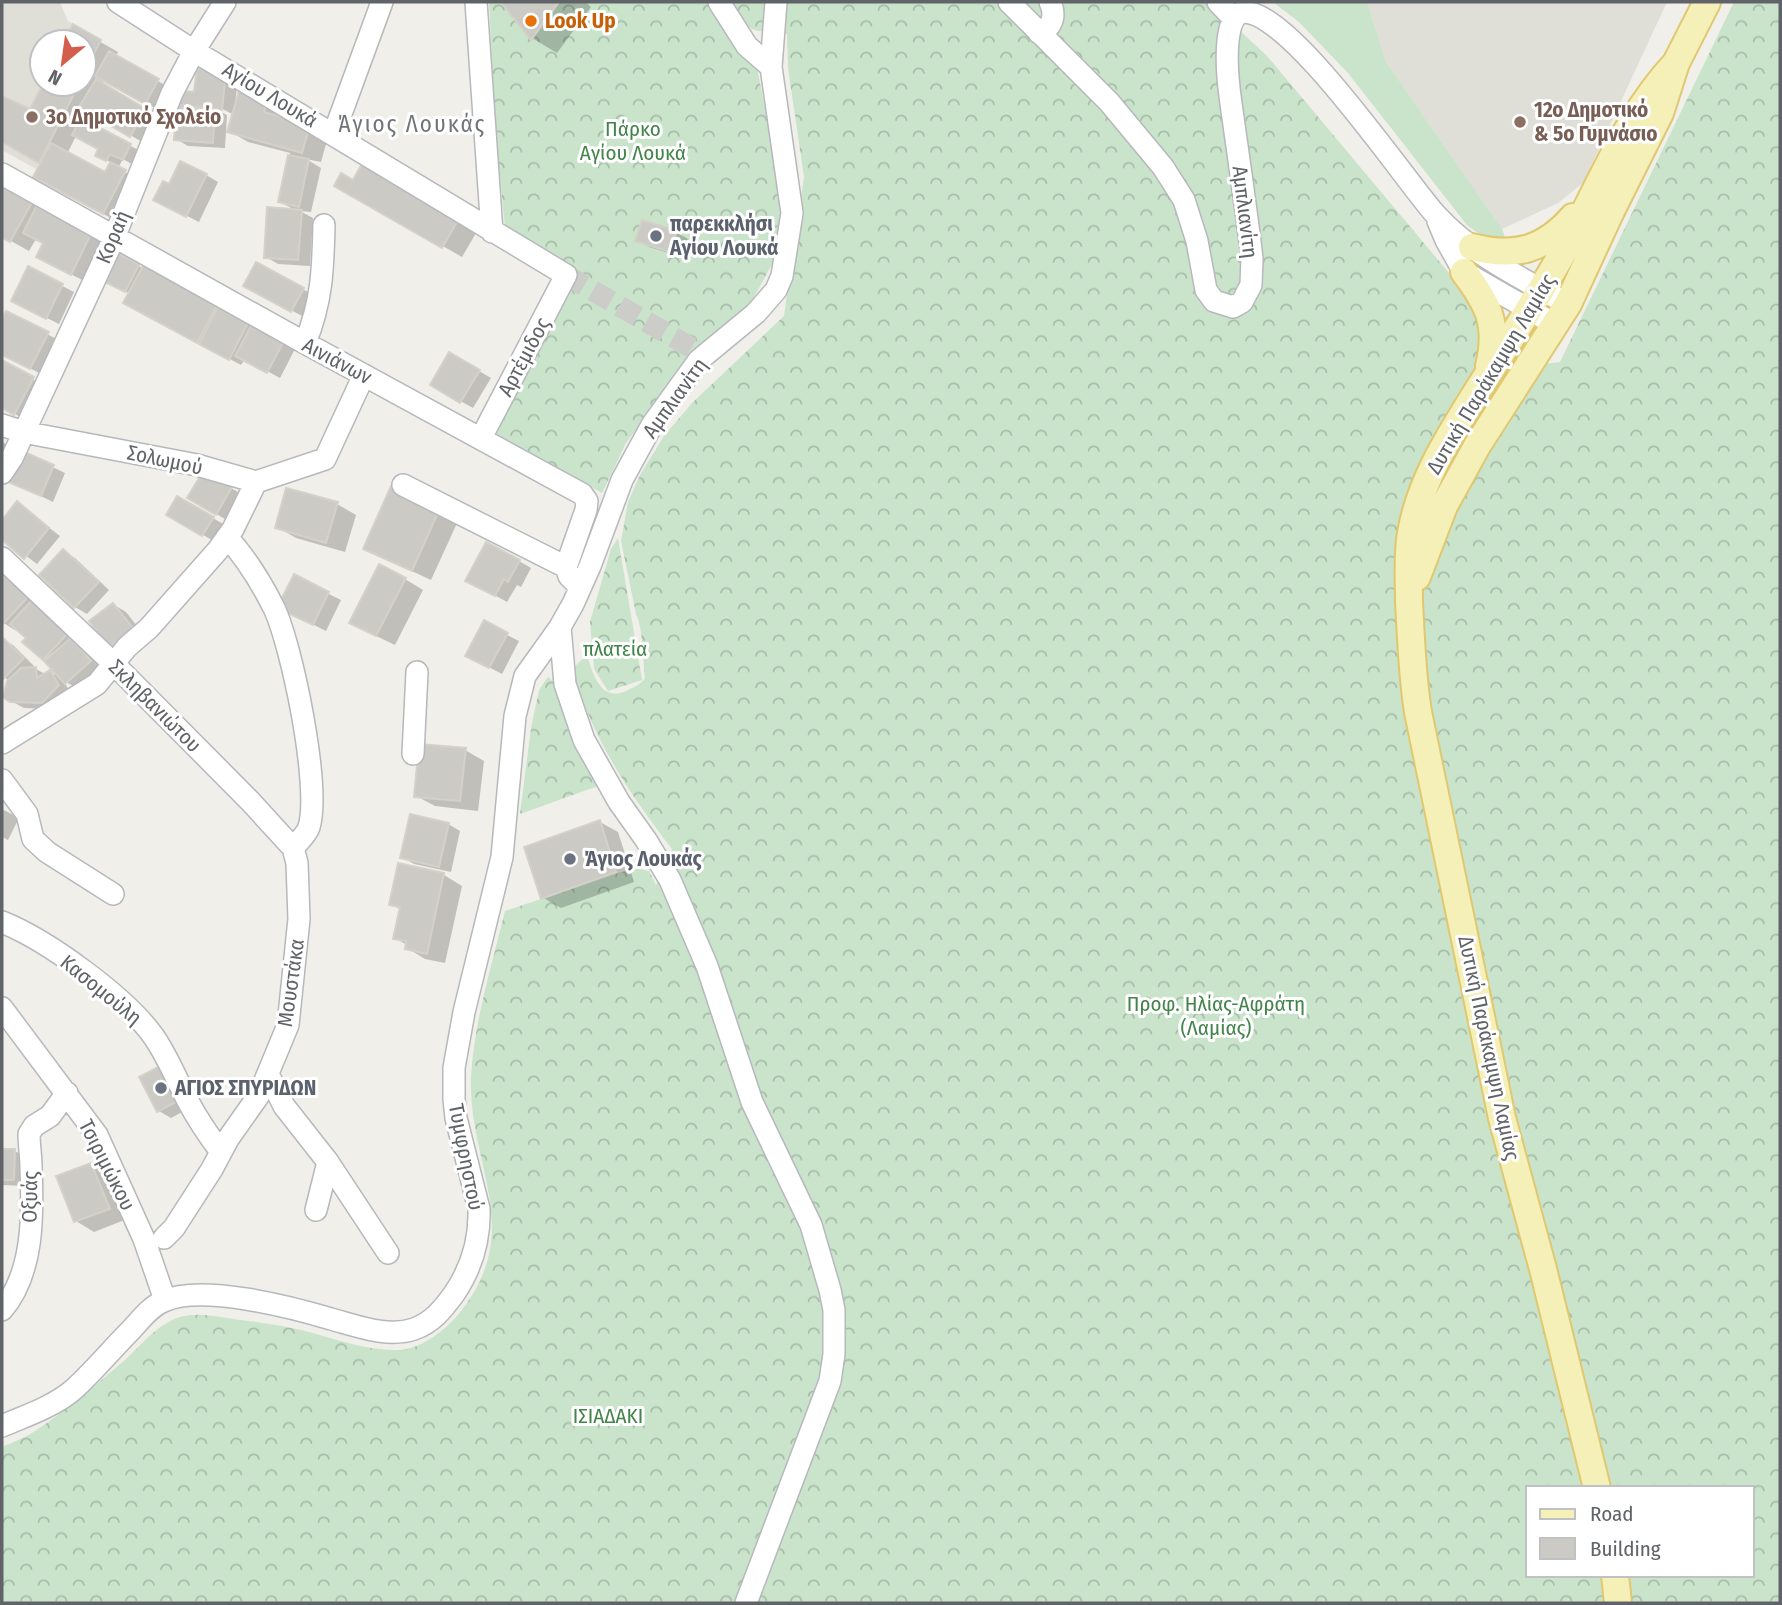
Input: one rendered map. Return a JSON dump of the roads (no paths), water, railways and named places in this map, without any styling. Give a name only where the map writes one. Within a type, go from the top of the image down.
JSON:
[{"type":"main road","points":[[1562,314],[1660,113],[1676,63],[1707,2]]},
{"type":"main road","points":[[1487,377],[1494,341],[1492,322],[1468,259],[1495,252],[1510,252],[1539,244],[1556,235],[1592,194],[1655,85],[1676,63]]},
{"type":"main road","name":"Δυτική Παράκαμψη Λαμίας","points":[[1592,194],[1566,247],[1535,300],[1443,447],[1419,503],[1409,548],[1409,603],[1411,668],[1418,712],[1489,1057],[1502,1118],[1543,1269],[1597,1486]]},
{"type":"main road","name":"Δυτική Παράκαμψη Λαμίας","points":[[1409,603],[1433,532],[1460,475],[1562,314]]},
{"type":"main road","points":[[1615,1577],[1618,1603]]},
{"type":"street","name":"Αγίου Λουκά","points":[[118,2],[194,51],[566,275]]},
{"type":"street","name":"Κοραή","points":[[2,473],[12,458],[114,238],[172,93],[194,51],[225,2]]},
{"type":"street","points":[[334,133],[382,2]]},
{"type":"street","points":[[476,2],[492,232]]},
{"type":"street","points":[[719,2],[747,46],[771,68]]},
{"type":"street","name":"Αμπλιανίτη","points":[[577,596],[622,480],[652,425],[699,360],[756,313],[776,290],[782,276],[792,213],[771,68],[776,2]]},
{"type":"street","name":"Αμπλιανίτη","points":[[1009,2],[1109,102],[1163,167],[1184,200],[1207,292],[1217,303],[1233,307],[1239,305],[1248,294],[1253,274],[1229,79],[1228,40],[1234,19]]},
{"type":"street","points":[[1039,33],[1046,30],[1052,22],[1053,10],[1050,2]]},
{"type":"street","points":[[1218,2],[1234,19],[1243,11],[1262,11],[1290,30],[1339,86],[1436,216],[1446,240],[1468,259],[1562,314]]},
{"type":"street","name":"Αινιάνων","points":[[2,174],[585,496],[586,510],[566,567]]},
{"type":"street","points":[[305,343],[316,315],[322,275],[324,225]]},
{"type":"street","name":"Αρτέμιδος","points":[[481,438],[566,275]]},
{"type":"street","points":[[2,743],[97,684],[113,663],[184,589],[227,537],[256,482],[267,481],[325,459],[364,375]]},
{"type":"street","name":"Σολωμού","points":[[2,425],[23,432],[197,465],[256,482]]},
{"type":"street","points":[[402,485],[566,567],[577,596]]},
{"type":"street","points":[[227,537],[243,554],[275,610],[295,683],[312,789],[309,829],[295,855]]},
{"type":"street","name":"Σκληβανιώτου","points":[[2,558],[113,663],[250,801],[295,855]]},
{"type":"street","name":"Τυμφρηστού","points":[[166,1300],[211,1297],[268,1303],[395,1333],[413,1330],[429,1322],[457,1290],[474,1252],[479,1209],[454,1099],[456,1053],[502,857],[514,716],[525,676],[560,627],[577,596]]},
{"type":"street","points":[[560,627],[565,684],[584,740],[619,802],[670,880],[707,966],[755,1110],[795,1187],[811,1225],[834,1310],[834,1354],[830,1381],[746,1603]]},
{"type":"street","points":[[412,754],[417,672]]},
{"type":"street","points":[[2,780],[27,814],[33,839],[47,852],[113,894]]},
{"type":"street","name":"Μουστάκα","points":[[164,1238],[174,1228],[259,1095],[288,1025],[299,919],[295,855]]},
{"type":"street","name":"Κασομούλη","points":[[2,922],[39,941],[79,969],[121,1000],[141,1020],[155,1038],[200,1124],[221,1152]]},
{"type":"street","name":"Τσιριμώκου","points":[[2,1008],[97,1135],[144,1239],[166,1300]]},
{"type":"street","points":[[268,1074],[284,1106],[328,1163],[388,1253]]},
{"type":"street","name":"Οξυάς","points":[[2,1310],[17,1289],[29,1241],[32,1220],[29,1134],[34,1126],[50,1116],[66,1093]]},
{"type":"street","points":[[316,1210],[328,1163]]},
{"type":"street","points":[[2,1426],[62,1398],[151,1310],[166,1300]]},
{"type":"tunnel","points":[[566,275],[704,355]]},
{"type":"place","name":"Look Up","points":[[531,21]]},
{"type":"place","name":"3ο Δημοτικό Σχολείο","points":[[32,117]]},
{"type":"place","name":"12ο Δημοτικό & 5ο Γυμνάσιο","points":[[1520,122]]},
{"type":"place","name":"παρεκκλήσι Αγίου Λουκά","points":[[656,236]]},
{"type":"place","name":"Άγιος Λουκάς","points":[[570,859]]},
{"type":"place","name":"ΑΓΙΟΣ ΣΠΥΡΙΔΩΝ","points":[[161,1088]]},
{"type":"district","name":"Άγιος Λουκάς","points":[[412,124]]},
{"type":"park label","name":"Πάρκο Αγίου Λουκά","points":[[633,141]]},
{"type":"park label","name":"πλατεία","points":[[615,649]]},
{"type":"park label","name":"Προφ. Ηλίας-Αφράτη (Λαμίας)","points":[[1216,1016]]},
{"type":"park label","name":"ΙΣΙΑΔΑΚΙ","points":[[608,1416]]}]
